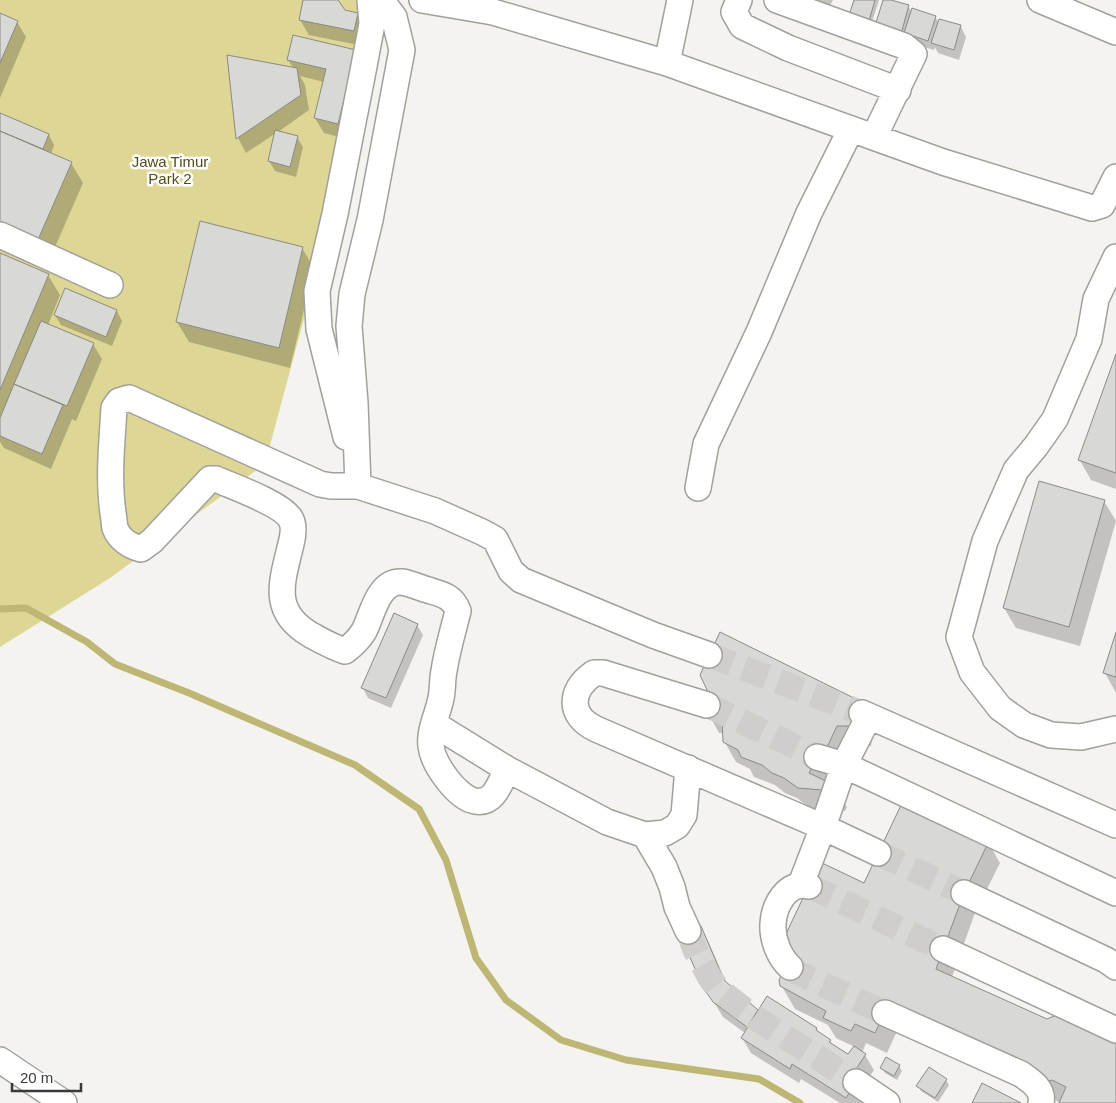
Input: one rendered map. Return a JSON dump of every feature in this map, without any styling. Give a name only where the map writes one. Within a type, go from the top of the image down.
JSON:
[{"type":"street","points":[[358,486],[319,329],[317,291],[335,214],[372,24],[370,0]]},
{"type":"street","points":[[358,486],[355,403],[349,326],[352,294],[370,220],[402,50],[394,17],[381,0]]},
{"type":"street","points":[[422,0],[494,6],[667,62],[943,162],[1092,208],[1102,204],[1116,177]]},
{"type":"street","points":[[739,0],[734,12],[742,26],[788,48],[898,90]]},
{"type":"street","points":[[698,488],[706,444],[759,332],[809,213],[863,133],[898,90],[914,54],[904,46],[776,0]]},
{"type":"street","points":[[1040,0],[1116,32]]},
{"type":"street","points":[[667,62],[676,1]]},
{"type":"street","points":[[0,235],[110,284]]},
{"type":"street","points":[[1116,257],[1096,300],[1089,339],[1055,418],[1036,446],[1016,470],[985,541],[959,637],[972,672],[1000,708],[1024,725],[1051,735],[1081,737],[1116,729]]},
{"type":"street","points":[[317,291],[352,294]]},
{"type":"street","points":[[507,769],[497,790],[490,798],[482,802],[472,801],[462,795],[450,782],[438,766],[431,749],[431,737],[441,698],[444,672],[458,611],[448,596],[401,582],[389,584],[382,592],[364,631],[355,644],[345,651],[333,648],[298,627],[289,618],[285,606],[282,587],[293,535],[292,520],[285,511],[276,506],[216,480],[210,479],[152,542],[141,549],[131,546],[122,539],[115,529],[111,499],[110,468],[114,408],[120,401],[129,398],[320,484],[358,486],[435,511],[495,539],[511,570],[521,580],[653,636],[709,655]]},
{"type":"street","points":[[707,704],[603,673],[594,673],[587,678],[580,686],[576,697],[578,715],[585,724],[823,827],[878,853]]},
{"type":"street","points":[[790,967],[778,952],[773,925],[776,909],[783,896],[791,888],[805,885],[844,766],[865,714],[1116,825]]},
{"type":"street","points":[[434,724],[507,769],[607,822],[645,835],[665,833],[677,826],[684,815],[688,768]]},
{"type":"street","points":[[817,757],[844,766],[1116,893]]},
{"type":"street","points":[[645,835],[664,867],[677,907],[688,931]]},
{"type":"street","points":[[964,893],[1106,960],[1116,967]]},
{"type":"street","points":[[943,949],[1116,1030]]},
{"type":"street","points":[[885,1013],[1021,1074],[1033,1082],[1040,1091],[1042,1103]]},
{"type":"street","points":[[0,1060],[64,1103]]},
{"type":"street","points":[[856,1082],[887,1103]]},
{"type":"green space","name":"Jawa Timur Park 2","points":[[0,0],[364,0],[374,58],[265,464],[110,578],[0,647]]},
{"type":"building","points":[[303,0],[338,0],[345,10],[358,13],[354,31],[299,20]]},
{"type":"building","points":[[854,0],[875,0],[869,21],[849,15]]},
{"type":"building","points":[[883,0],[891,0],[909,5],[901,34],[875,26]]},
{"type":"building","points":[[912,8],[936,16],[928,41],[904,33]]},
{"type":"building","points":[[0,13],[18,21],[0,63]]},
{"type":"building","points":[[939,19],[961,25],[954,50],[931,43]]},
{"type":"building","points":[[293,35],[356,50],[338,124],[314,118],[326,69],[287,60]]},
{"type":"building","points":[[227,55],[297,68],[301,95],[236,139]]},
{"type":"building","points":[[0,113],[49,134],[43,149],[0,131]]},
{"type":"building","points":[[275,130],[298,136],[290,167],[268,161]]},
{"type":"building","points":[[0,131],[72,162],[37,242],[0,226]]},
{"type":"building","points":[[200,221],[303,247],[279,348],[176,322]]},
{"type":"building","points":[[0,253],[49,274],[0,390]]},
{"type":"building","points":[[65,288],[117,310],[106,337],[54,315]]},
{"type":"building","points":[[41,321],[94,343],[67,406],[14,384]]},
{"type":"building","points":[[1116,354],[1116,473],[1078,460]]},
{"type":"building","points":[[14,384],[63,405],[42,454],[0,436],[0,418]]},
{"type":"building","points":[[1039,481],[1105,500],[1069,627],[1003,608]]},
{"type":"building","points":[[394,613],[418,624],[386,698],[361,688]]},
{"type":"building","points":[[720,632],[864,703],[860,726],[837,726],[823,756],[819,754],[809,773],[836,786],[833,791],[798,788],[762,765],[741,757],[738,750],[723,742],[722,714],[706,713],[708,692],[700,675]]},
{"type":"building","points":[[1116,632],[1116,677],[1103,673]]},
{"type":"building","points":[[903,801],[989,841],[964,893],[936,969],[1047,1019],[1059,1014],[1116,1041],[1116,1103],[1059,1103],[1066,1087],[1052,1080],[1045,1082],[887,1008],[875,1033],[855,1024],[851,1031],[823,1018],[826,1011],[780,986],[779,980],[782,974],[785,936],[820,862],[864,883]]},
{"type":"building","points":[[701,926],[724,980],[758,1010],[747,1027],[713,1002],[704,989],[680,935]]},
{"type":"building","points":[[767,996],[817,1028],[816,1030],[831,1040],[829,1042],[848,1054],[854,1046],[866,1054],[856,1069],[862,1073],[846,1098],[792,1064],[790,1069],[741,1038]]},
{"type":"building","points":[[886,1057],[900,1065],[894,1076],[880,1068]]},
{"type":"building","points":[[929,1067],[947,1079],[935,1098],[916,1086]]},
{"type":"building","points":[[982,1083],[1021,1103],[972,1103]]},
{"type":"waterway","points":[[0,609],[26,608],[87,642],[115,664],[189,693],[355,765],[419,809],[446,860],[476,958],[506,1000],[561,1040],[626,1060],[759,1079],[800,1103]]},
{"type":"tunnel","points":[[709,655],[862,713]]},
{"type":"tunnel","points":[[707,705],[817,757]]},
{"type":"tunnel","points":[[878,853],[964,893]]},
{"type":"tunnel","points":[[809,886],[943,949]]},
{"type":"tunnel","points":[[688,931],[695,950],[718,989],[754,1017],[856,1082]]},
{"type":"tunnel","points":[[790,967],[798,973],[885,1013]]}]
